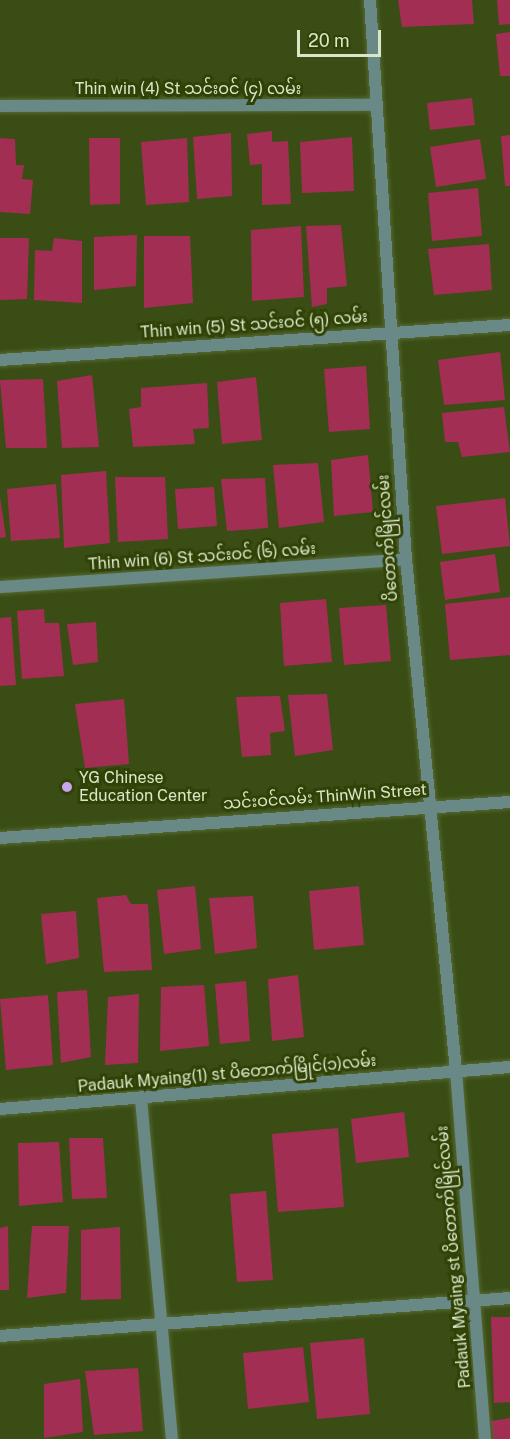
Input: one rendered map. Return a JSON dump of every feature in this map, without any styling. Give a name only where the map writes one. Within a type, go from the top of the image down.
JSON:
[{"type":"street","name":"ပိတောက်မြိုင်လမ်း","points":[[370,0],[406,560],[456,1071]]},
{"type":"street","name":"Thin win (4) St သင်းဝင် (၄) လမ်း","points":[[0,106],[377,105]]},
{"type":"street","name":"Thin win (5) St သင်းဝင် (၅) လမ်း","points":[[0,360],[510,325]]},
{"type":"street","name":"Thin win (6) St သင်းဝင် (၆) လမ်း","points":[[0,587],[406,560]]},
{"type":"street","name":"သင်းဝင်လမ်း ThinWin Street","points":[[0,838],[429,805],[510,802]]},
{"type":"street","name":"Padauk Myaing(1) st ပိတောက်မြိုင်(၁)လမ်း","points":[[0,1109],[510,1067]]},
{"type":"street","name":"Padauk Myaing st ပိတောက်မြိုင်လမ်း","points":[[456,1071],[485,1439]]},
{"type":"street","points":[[141,1099],[172,1439]]},
{"type":"street","points":[[0,1336],[510,1298]]},
{"type":"building","points":[[398,0],[472,0],[474,24],[402,27]]},
{"type":"building","points":[[497,0],[510,0],[510,24],[499,25]]},
{"type":"building","points":[[510,32],[510,76],[500,76],[496,34]]},
{"type":"building","points":[[472,98],[475,125],[430,130],[427,103]]},
{"type":"building","points":[[272,131],[272,142],[288,141],[291,204],[262,205],[262,164],[250,165],[247,134]]},
{"type":"building","points":[[231,133],[232,196],[197,199],[193,137]]},
{"type":"building","points":[[510,135],[510,186],[505,186],[501,136]]},
{"type":"building","points":[[352,137],[354,191],[302,193],[300,142]]},
{"type":"building","points":[[0,138],[15,139],[16,165],[24,165],[22,179],[33,180],[30,214],[0,212]]},
{"type":"building","points":[[89,138],[120,138],[120,204],[90,205]]},
{"type":"building","points":[[187,138],[189,202],[146,205],[141,142]]},
{"type":"building","points":[[480,139],[486,179],[436,187],[430,147]]},
{"type":"building","points":[[478,188],[482,236],[432,241],[428,193]]},
{"type":"building","points":[[341,225],[347,286],[327,288],[327,304],[312,307],[306,226]]},
{"type":"building","points":[[301,226],[304,297],[252,301],[251,230]]},
{"type":"building","points":[[137,235],[136,286],[94,290],[94,237]]},
{"type":"building","points":[[144,236],[190,236],[193,303],[144,308]]},
{"type":"building","points":[[0,238],[29,238],[27,299],[0,300]]},
{"type":"building","points":[[54,238],[82,241],[82,303],[34,300],[35,250],[52,251]]},
{"type":"building","points":[[489,244],[492,290],[434,295],[428,249]]},
{"type":"building","points":[[500,352],[505,400],[444,405],[438,360]]},
{"type":"building","points":[[366,366],[370,429],[329,432],[324,369]]},
{"type":"building","points":[[92,375],[99,447],[62,448],[57,381]]},
{"type":"building","points":[[256,377],[262,440],[222,444],[217,382]]},
{"type":"building","points":[[43,379],[47,448],[6,448],[0,380]]},
{"type":"building","points":[[207,383],[209,428],[193,429],[195,444],[133,447],[129,409],[141,407],[141,388]]},
{"type":"building","points":[[504,407],[510,452],[462,457],[458,442],[445,442],[442,413]]},
{"type":"building","points":[[368,455],[373,512],[334,516],[331,460]]},
{"type":"building","points":[[318,463],[324,522],[279,528],[273,465]]},
{"type":"building","points":[[106,471],[110,543],[64,548],[61,475]]},
{"type":"building","points":[[115,477],[165,477],[168,539],[118,542]]},
{"type":"building","points":[[265,478],[268,528],[227,531],[221,479]]},
{"type":"building","points":[[56,484],[60,538],[11,541],[7,489]]},
{"type":"building","points":[[214,487],[217,526],[178,529],[175,489]]},
{"type":"building","points":[[0,497],[6,537],[0,538]]},
{"type":"building","points":[[505,498],[510,546],[442,554],[436,506]]},
{"type":"building","points":[[495,554],[500,592],[445,600],[440,562]]},
{"type":"building","points":[[510,597],[510,655],[450,660],[445,604]]},
{"type":"building","points":[[326,599],[332,662],[284,666],[280,603]]},
{"type":"building","points":[[386,605],[391,661],[344,665],[339,608]]},
{"type":"building","points":[[44,609],[45,623],[59,623],[64,676],[22,679],[17,611]]},
{"type":"building","points":[[11,617],[16,685],[0,686],[0,618]]},
{"type":"building","points":[[96,622],[98,662],[73,665],[67,624]]},
{"type":"building","points":[[327,694],[333,750],[295,756],[288,695]]},
{"type":"building","points":[[280,696],[285,731],[270,733],[271,755],[242,757],[236,697]]},
{"type":"building","points":[[124,699],[129,764],[85,768],[75,704]]},
{"type":"building","points":[[195,886],[201,949],[164,954],[157,890]]},
{"type":"building","points":[[359,886],[364,945],[314,950],[309,891]]},
{"type":"building","points":[[126,895],[131,904],[148,904],[152,970],[104,972],[97,898]]},
{"type":"building","points":[[253,896],[257,948],[215,954],[209,898]]},
{"type":"building","points":[[76,911],[79,958],[46,964],[41,914]]},
{"type":"building","points":[[298,975],[304,1037],[272,1041],[268,979]]},
{"type":"building","points":[[246,981],[250,1041],[220,1044],[215,984]]},
{"type":"building","points":[[204,985],[209,1046],[160,1051],[161,987]]},
{"type":"building","points":[[87,990],[91,1057],[61,1063],[57,992]]},
{"type":"building","points":[[139,994],[138,1063],[105,1065],[108,997]]},
{"type":"building","points":[[48,995],[53,1065],[6,1070],[0,999]]},
{"type":"building","points":[[404,1112],[409,1157],[356,1163],[351,1119]]},
{"type":"building","points":[[338,1128],[344,1207],[278,1212],[272,1134]]},
{"type":"building","points":[[69,1138],[103,1138],[107,1198],[72,1199]]},
{"type":"building","points":[[59,1142],[63,1202],[19,1206],[18,1143]]},
{"type":"building","points":[[266,1191],[273,1280],[237,1282],[230,1194]]},
{"type":"building","points":[[8,1226],[9,1290],[0,1290],[0,1228]]},
{"type":"building","points":[[32,1226],[69,1226],[66,1293],[27,1298]]},
{"type":"building","points":[[120,1227],[121,1299],[81,1300],[81,1230]]},
{"type":"building","points":[[491,1317],[510,1317],[510,1402],[494,1403]]},
{"type":"building","points":[[364,1338],[370,1414],[317,1419],[310,1343]]},
{"type":"building","points":[[303,1347],[309,1402],[248,1409],[243,1353]]},
{"type":"building","points":[[138,1368],[143,1431],[94,1435],[85,1371]]},
{"type":"building","points":[[80,1379],[83,1432],[44,1438],[44,1384]]},
{"type":"building","points":[[510,1418],[510,1439],[493,1439],[491,1421]]},
{"type":"place","name":"YG Chinese Education Center","points":[[67,787]]}]
